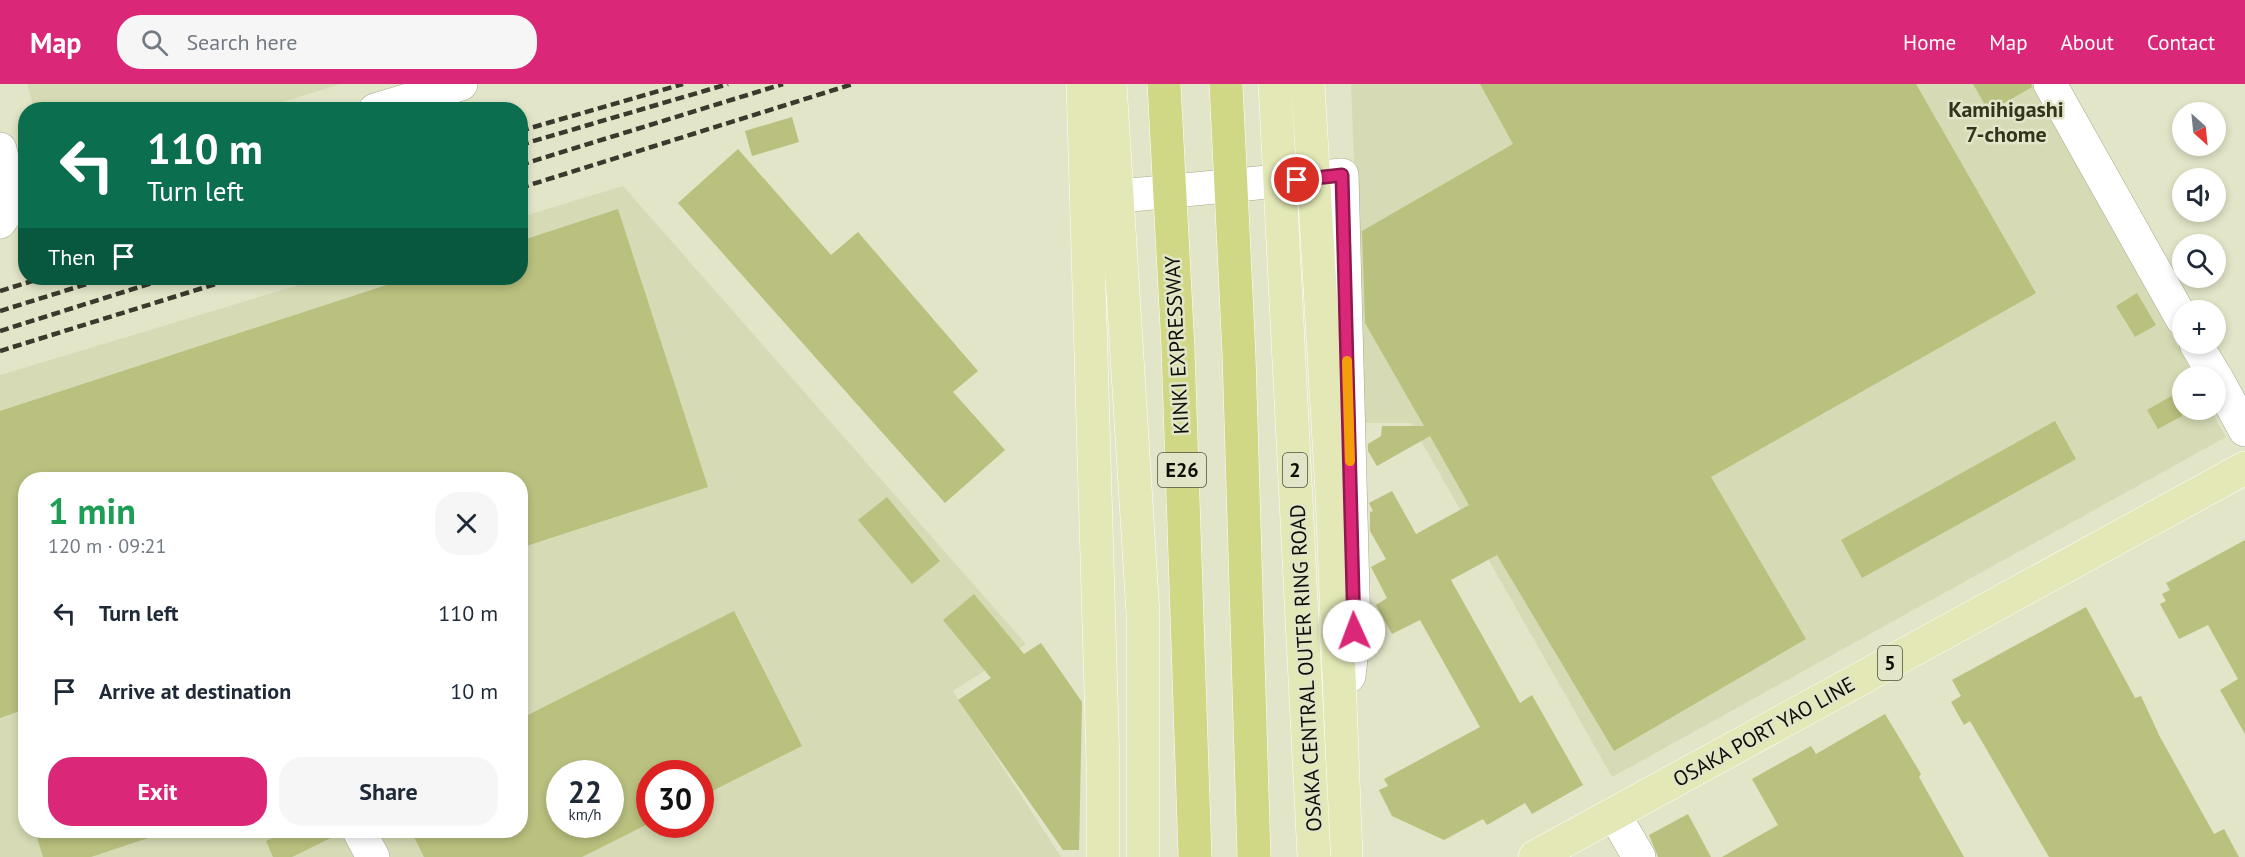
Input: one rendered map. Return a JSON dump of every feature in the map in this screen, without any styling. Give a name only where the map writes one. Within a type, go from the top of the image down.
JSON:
[{"type":"highway","name":"KINKI EXPRESSWAY","points":[[1164,84],[1178,348],[1195,857]]},
{"type":"highway","points":[[1226,84],[1239,355],[1254,857]]},
{"type":"main road","points":[[1083,84],[1103,857]]},
{"type":"main road","points":[[1110,84],[1143,614],[1143,857]]},
{"type":"main road","name":"OSAKA CENTRAL OUTER RING ROAD","points":[[1275,84],[1314,857]]},
{"type":"main road","name":"2","points":[[1308,84],[1332,492],[1346,857]]},
{"type":"main road","name":"OSAKA PORT YAO LINE","points":[[1535,857],[2245,468]]},
{"type":"street","points":[[401,102],[461,84]]},
{"type":"street","points":[[2050,84],[2172,301]]},
{"type":"street","points":[[0,149],[13,210]]},
{"type":"street","points":[[1102,762],[1089,663],[1071,201],[1342,175],[1354,631],[1341,743]]},
{"type":"street","points":[[2226,396],[2245,430]]},
{"type":"street","points":[[1614,814],[1639,857]]},
{"type":"street","points":[[363,838],[373,857]]},
{"type":"shaded area","points":[[27,84],[340,84],[283,102],[32,102]]},
{"type":"shaded area","points":[[1351,84],[2037,84],[2172,335],[2172,354],[2182,354],[2189,366],[2172,366],[2172,420],[2217,420],[2226,437],[1612,777],[1411,423],[1364,423]]},
{"type":"shaded area","points":[[623,186],[1026,644],[953,691],[1061,857],[0,857],[0,375],[299,285],[528,285],[528,215]]},
{"type":"building","points":[[1480,84],[1916,84],[2036,293],[1711,477],[1806,639],[1614,751],[1497,555],[1451,580],[1520,703],[1532,695],[1583,785],[1532,814],[1525,803],[1487,825],[1483,819],[1444,840],[1392,816],[1379,790],[1388,786],[1384,779],[1480,727],[1420,620],[1392,634],[1376,605],[1387,598],[1371,567],[1386,559],[1370,531],[1370,512],[1373,511],[1369,503],[1392,491],[1416,534],[1469,505],[1430,436],[1377,466],[1368,451],[1368,444],[1381,436],[1382,426],[1424,426],[1365,323],[1362,231],[1513,144]]},
{"type":"building","points":[[1973,84],[2031,84],[2032,87],[1989,112]]},
{"type":"building","points":[[792,117],[799,142],[752,156],[745,131]]},
{"type":"building","points":[[738,149],[831,255],[858,232],[978,371],[953,392],[1005,450],[945,503],[678,203]]},
{"type":"building","points":[[618,209],[708,487],[528,545],[528,472],[18,472],[18,712],[0,718],[0,411],[387,285],[528,285],[528,238]]},
{"type":"building","points":[[2137,293],[2156,325],[2135,337],[2116,306]]},
{"type":"building","points":[[2172,396],[2172,420],[2175,420],[2158,429],[2147,410]]},
{"type":"building","points":[[2055,421],[2076,459],[1862,578],[1841,540]]},
{"type":"building","points":[[887,497],[940,561],[912,584],[858,520]]},
{"type":"building","points":[[2245,540],[2245,734],[2220,690],[2238,679],[2208,625],[2179,639],[2160,604],[2166,601],[2162,594],[2170,590],[2166,583]]},
{"type":"building","points":[[974,594],[1024,654],[1041,643],[1082,702],[1079,850],[1063,850],[958,700],[991,678],[943,620]]},
{"type":"building","points":[[2086,607],[2135,698],[2141,696],[2160,737],[2214,834],[2224,829],[2239,857],[2049,857],[1970,721],[1964,725],[1951,702],[1961,696],[1952,680]]},
{"type":"building","points":[[734,611],[802,746],[714,790],[714,760],[636,760],[636,830],[624,836],[624,760],[546,760],[546,838],[620,838],[582,857],[424,857],[414,838],[528,838],[528,715]]},
{"type":"building","points":[[1885,714],[1921,774],[1919,777],[1964,857],[1722,857],[1778,825],[1752,779],[1811,746],[1816,754]]},
{"type":"building","points":[[1688,814],[1711,857],[1658,857],[1649,835]]},
{"type":"building","points":[[37,838],[148,838],[91,857],[43,857]]},
{"type":"building","points":[[272,838],[331,838],[292,857],[273,857],[266,841]]},
{"type":"railway","points":[[528,129],[683,84]]},
{"type":"railway","points":[[528,143],[728,84]]},
{"type":"railway","points":[[528,163],[783,84]]},
{"type":"railway","points":[[528,186],[853,84]]},
{"type":"railway","points":[[0,291],[19,285]]},
{"type":"railway","points":[[0,311],[84,285]]},
{"type":"railway","points":[[0,331],[146,285]]},
{"type":"railway","points":[[0,351],[212,285]]},
{"type":"slow traffic","points":[[1347,361],[1350,461]]},
{"type":"district","name":"Kamihigashi 7-chome","points":[[2006,122]]},
{"type":"route","points":[[1297,180],[1342,175],[1354,631]]}]
